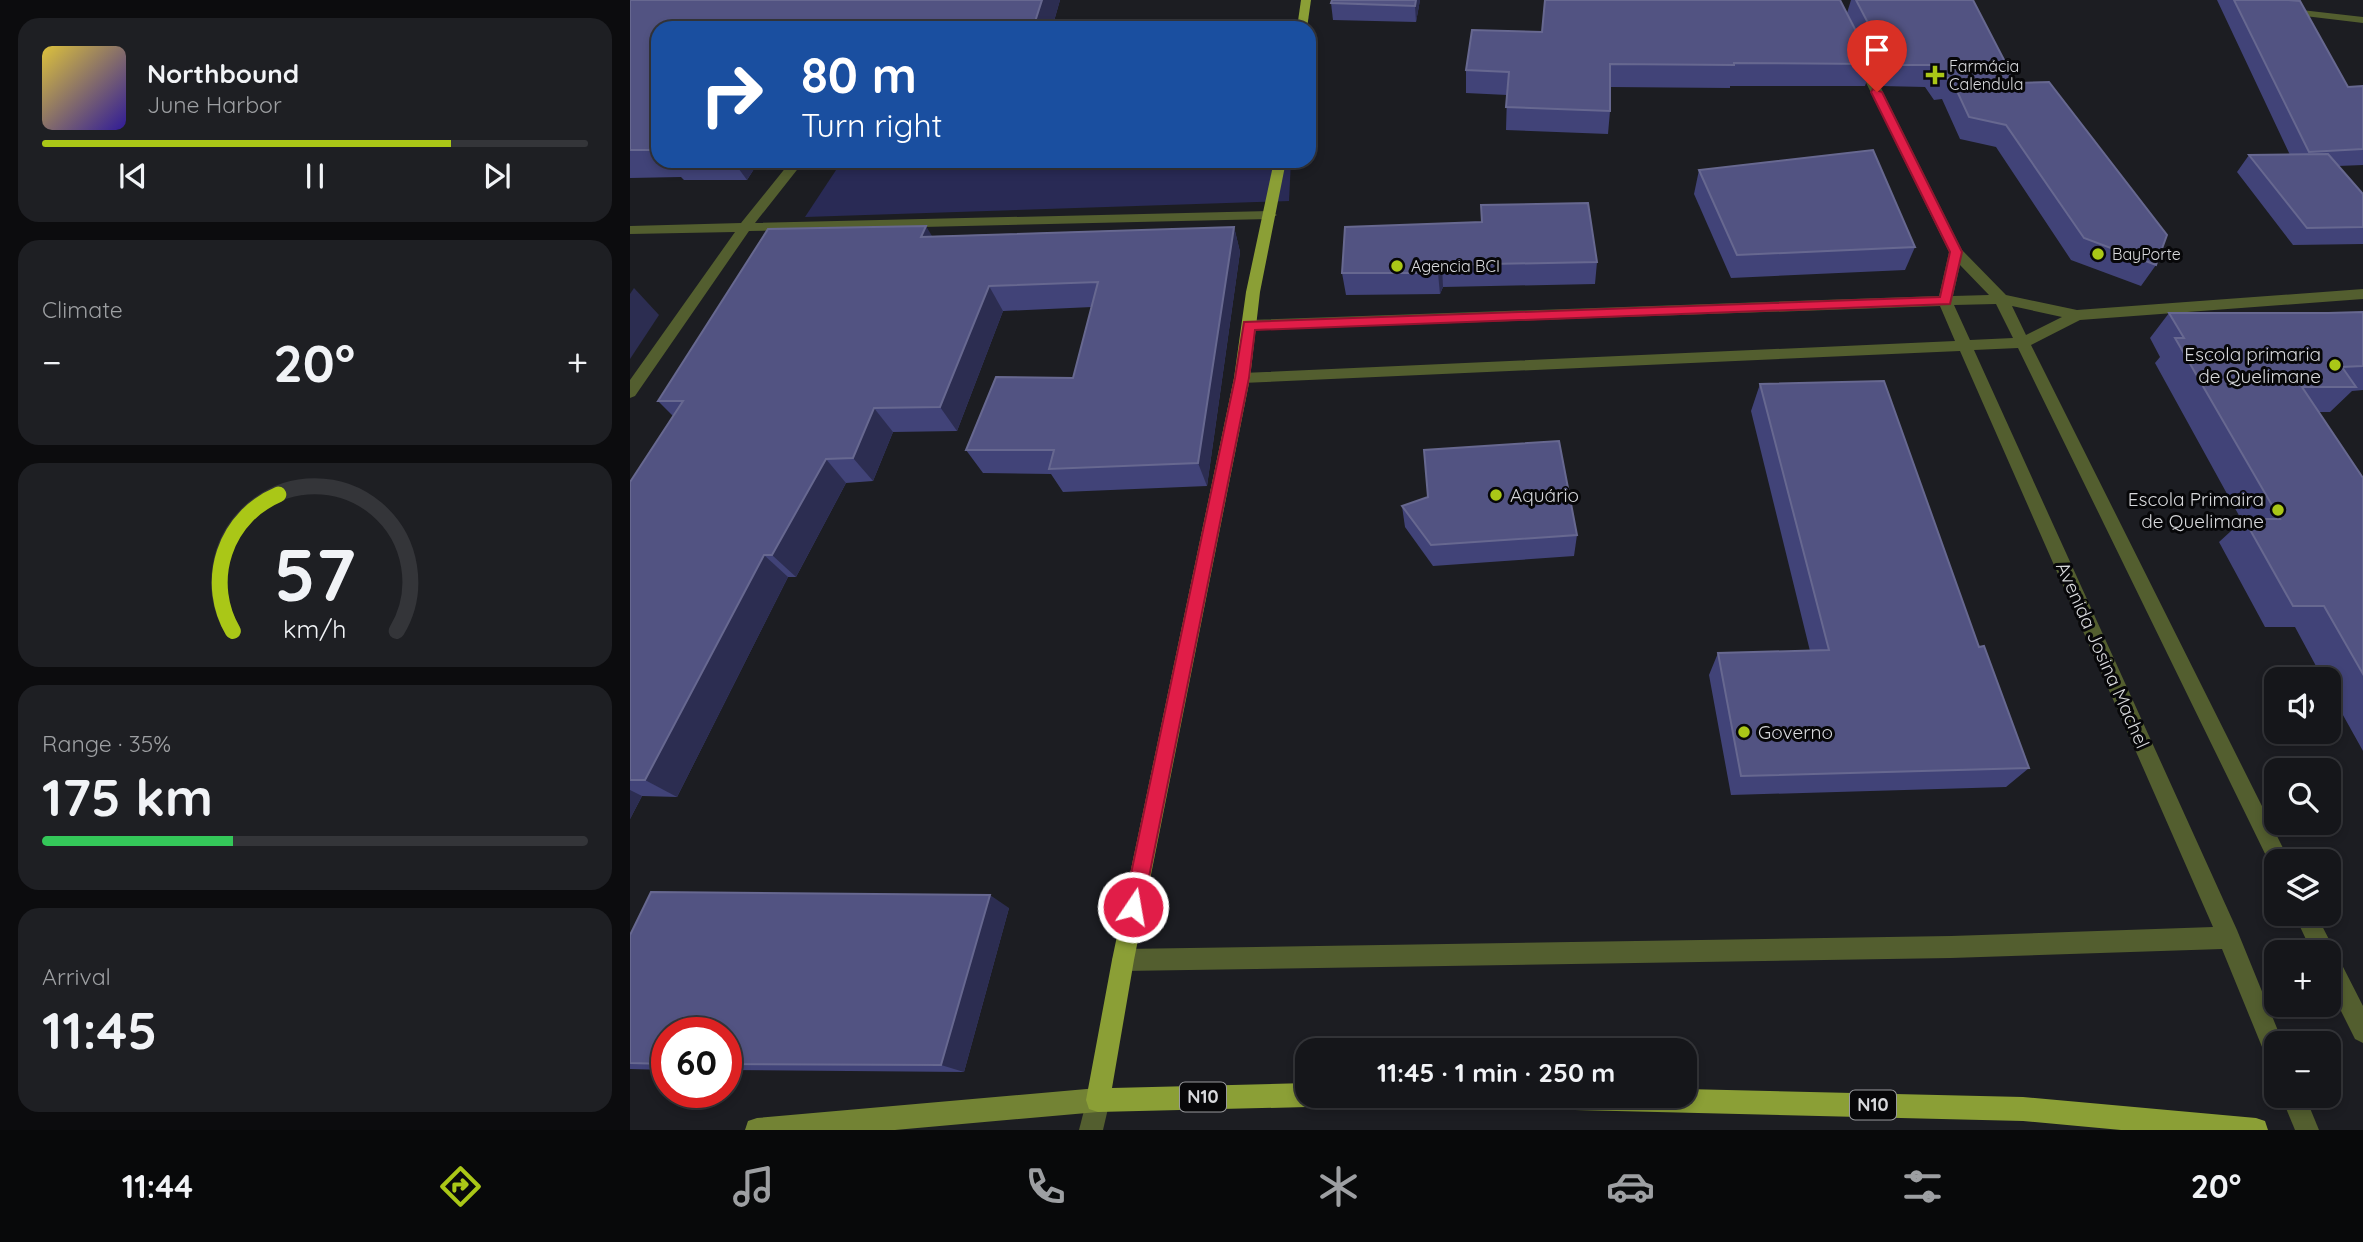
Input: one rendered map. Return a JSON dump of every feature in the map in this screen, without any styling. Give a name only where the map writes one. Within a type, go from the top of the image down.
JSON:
[{"type":"main road","points":[[1304,21],[1306,0]]},
{"type":"main road","points":[[1098,1100],[1123,960],[1242,378],[1249,325],[1279,168]]},
{"type":"main road","name":"N10","points":[[1098,1100],[1295,1095]]},
{"type":"main road","name":"N10","points":[[1697,1101],[2024,1109],[2256,1130]]},
{"type":"street","points":[[2275,10],[2363,20]]},
{"type":"street","points":[[1855,48],[1956,252],[2001,299],[2024,343],[2273,849]]},
{"type":"street","points":[[630,392],[745,227],[792,168]]},
{"type":"street","points":[[630,230],[1270,215]]},
{"type":"street","points":[[1945,301],[1956,252]]},
{"type":"street","points":[[1249,325],[2001,299],[2077,315],[2363,294]]},
{"type":"street","name":"Avenida Josina Machel","points":[[1945,301],[2229,938],[2267,1031]]},
{"type":"street","points":[[1242,378],[2024,343],[2077,315]]},
{"type":"street","points":[[1123,960],[1951,947],[2229,938]]},
{"type":"street","points":[[2341,986],[2363,1031]]},
{"type":"street","points":[[757,1130],[1098,1100],[1091,1130]]},
{"type":"street","points":[[2298,1108],[2307,1130]]},
{"type":"shaded area","points":[[837,168],[1291,168],[1289,201],[805,217]]},
{"type":"building","points":[[630,0],[1042,0],[1035,21],[651,21],[651,150],[630,150]]},
{"type":"building","points":[[1332,0],[1416,0],[1415,6],[1331,3]]},
{"type":"building","points":[[1545,0],[1840,0],[1873,64],[1610,64],[1610,111],[1506,107],[1509,72],[1466,70],[1472,30],[1542,32]]},
{"type":"building","points":[[1856,0],[1973,0],[2016,83],[2049,82],[2167,235],[2156,265],[2084,238],[2006,125],[1969,117],[1951,78],[1942,78],[1933,65],[1890,65]]},
{"type":"building","points":[[2234,0],[2300,1],[2348,87],[2363,86],[2363,149],[2309,152]]},
{"type":"building","points":[[1873,150],[1915,247],[1737,255],[1699,170]]},
{"type":"building","points":[[2328,154],[2363,194],[2363,227],[2307,228],[2249,155]]},
{"type":"building","points":[[1588,203],[1597,262],[1442,265],[1438,273],[1342,273],[1345,227],[1482,222],[1481,205]]},
{"type":"building","points":[[926,226],[921,237],[1234,227],[1198,463],[1049,469],[1054,450],[966,450],[996,377],[1073,378],[1098,282],[989,286],[940,407],[874,408],[853,458],[826,459],[772,555],[764,555],[645,780],[630,780],[630,482],[683,401],[658,401],[768,229]]},
{"type":"building","points":[[2363,312],[2363,366],[2342,367],[2356,387],[2302,387],[2363,478],[2363,674],[2324,606],[2293,606],[2244,519],[2280,519],[2175,338],[2184,338],[2169,313]]},
{"type":"building","points":[[1884,381],[1979,647],[1984,646],[2029,768],[1741,776],[1718,653],[1829,650],[1760,384]]},
{"type":"building","name":"Aquário","points":[[1559,441],[1577,535],[1431,545],[1402,506],[1428,497],[1424,450]]},
{"type":"building","points":[[651,892],[990,895],[941,1065],[742,1064],[742,1017],[651,1017],[651,1064],[630,1063],[630,935]]},
{"type":"place","name":"Farmácia Calendula","points":[[1935,75]]},
{"type":"place","name":"BayPorte","points":[[2098,254]]},
{"type":"place","name":"Agencia BCI","points":[[1397,266]]},
{"type":"place","name":"Escola primaria de Quelimane","points":[[2335,365]]},
{"type":"place","name":"Aquário","points":[[1496,495]]},
{"type":"place","name":"Escola Primaira de Quelimane","points":[[2278,510]]},
{"type":"place","name":"Governo","points":[[1744,732]]},
{"type":"route","points":[[1133,907],[1242,378],[1249,325],[1945,301],[1956,252],[1877,92]]}]
